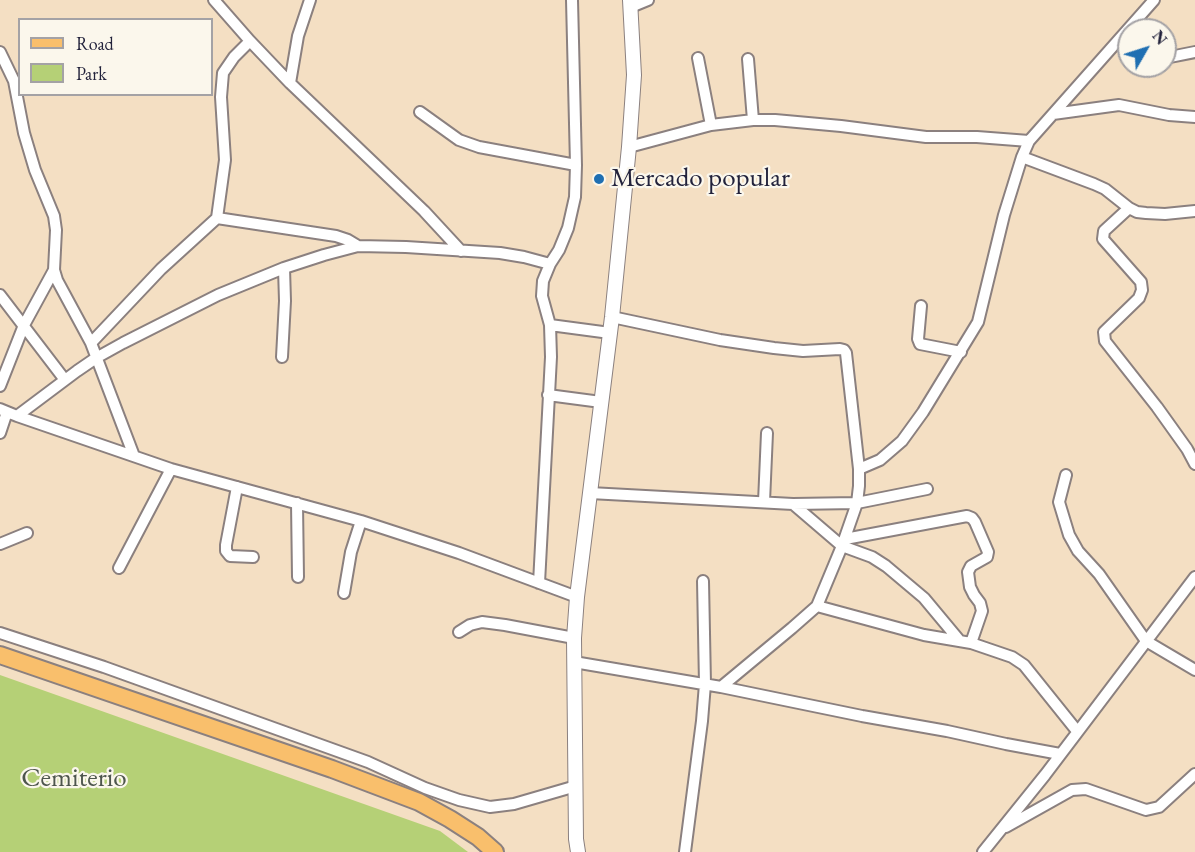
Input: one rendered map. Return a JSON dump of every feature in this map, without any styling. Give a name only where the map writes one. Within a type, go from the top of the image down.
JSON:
[{"type":"main road","points":[[0,655],[332,769],[419,802],[478,837],[495,852]]},
{"type":"street","points":[[214,0],[290,82],[424,211],[461,251]]},
{"type":"street","points":[[290,82],[298,36],[310,0]]},
{"type":"street","points":[[539,583],[551,357],[550,325],[542,296],[543,281],[568,228],[575,197],[572,0]]},
{"type":"street","points":[[576,848],[574,638],[577,597],[612,317],[629,147],[634,75],[630,4],[648,0]]},
{"type":"street","points":[[859,469],[880,460],[902,441],[923,412],[978,322],[1004,215],[1029,141],[1154,0]]},
{"type":"street","points":[[91,343],[161,269],[217,218],[225,160],[221,98],[223,73],[234,57],[250,41]]},
{"type":"street","points":[[0,52],[14,81],[34,170],[54,216],[56,230],[54,270],[57,280],[91,343],[134,456]]},
{"type":"street","points":[[1177,56],[1195,52]]},
{"type":"street","points":[[698,58],[711,125]]},
{"type":"street","points":[[748,59],[753,120]]},
{"type":"street","points":[[1053,114],[1119,105],[1169,115],[1195,117]]},
{"type":"street","points":[[420,112],[459,140],[479,147],[576,165]]},
{"type":"street","points":[[629,147],[711,125],[753,120],[841,126],[926,137],[977,137],[1029,141]]},
{"type":"street","points":[[1022,157],[1105,189],[1137,212],[1165,214],[1195,211]]},
{"type":"street","points":[[1130,208],[1104,231],[1103,239],[1141,282],[1142,290],[1139,298],[1104,332],[1105,341],[1156,407],[1195,464]]},
{"type":"street","points":[[217,218],[336,236],[358,246]]},
{"type":"street","points":[[0,433],[8,412],[65,380],[96,358],[218,295],[324,255],[358,246],[406,247],[500,253],[550,264]]},
{"type":"street","points":[[282,357],[285,268]]},
{"type":"street","points":[[0,386],[24,325],[54,270]]},
{"type":"street","points":[[0,295],[65,380]]},
{"type":"street","points":[[921,306],[918,339],[920,344],[961,352]]},
{"type":"street","points":[[612,317],[757,346],[803,351],[844,350],[847,358],[859,486],[857,503],[843,542],[817,606],[721,687]]},
{"type":"street","points":[[550,325],[610,333]]},
{"type":"street","points":[[548,395],[601,402]]},
{"type":"street","points":[[8,412],[171,469],[361,520],[459,553],[577,597]]},
{"type":"street","points":[[764,502],[767,434]]},
{"type":"street","points":[[119,568],[171,469]]},
{"type":"street","points":[[1066,475],[1059,502],[1069,535],[1078,551],[1099,574],[1146,641],[1195,670]]},
{"type":"street","points":[[237,487],[226,551],[230,556],[253,557]]},
{"type":"street","points":[[590,493],[793,504],[857,503],[927,489]]},
{"type":"street","points":[[297,503],[298,577]]},
{"type":"street","points":[[793,504],[843,542],[886,566],[924,598],[959,640]]},
{"type":"street","points":[[843,542],[967,516],[972,518],[988,552],[987,557],[971,566],[968,572],[969,587],[980,603],[982,611],[971,643]]},
{"type":"street","points":[[344,593],[351,552],[361,520]]},
{"type":"street","points":[[0,544],[27,533]]},
{"type":"street","points":[[983,852],[1045,775],[1195,577]]},
{"type":"street","points":[[685,852],[705,684],[703,581]]},
{"type":"street","points":[[817,606],[924,635],[971,643],[1012,657],[1024,665],[1077,731]]},
{"type":"street","points":[[459,632],[470,625],[482,622],[574,638]]},
{"type":"street","points":[[0,633],[104,667],[368,762],[425,788],[459,800],[490,807],[514,804],[576,786]]},
{"type":"street","points":[[574,662],[721,687],[1060,754]]},
{"type":"street","points":[[1001,830],[1072,790],[1086,789],[1146,810],[1159,807],[1195,774]]},
{"type":"green space","name":"Cemiterio","points":[[0,675],[440,831],[468,852],[0,852]]},
{"type":"place","name":"Mercado popular","points":[[599,179]]}]
